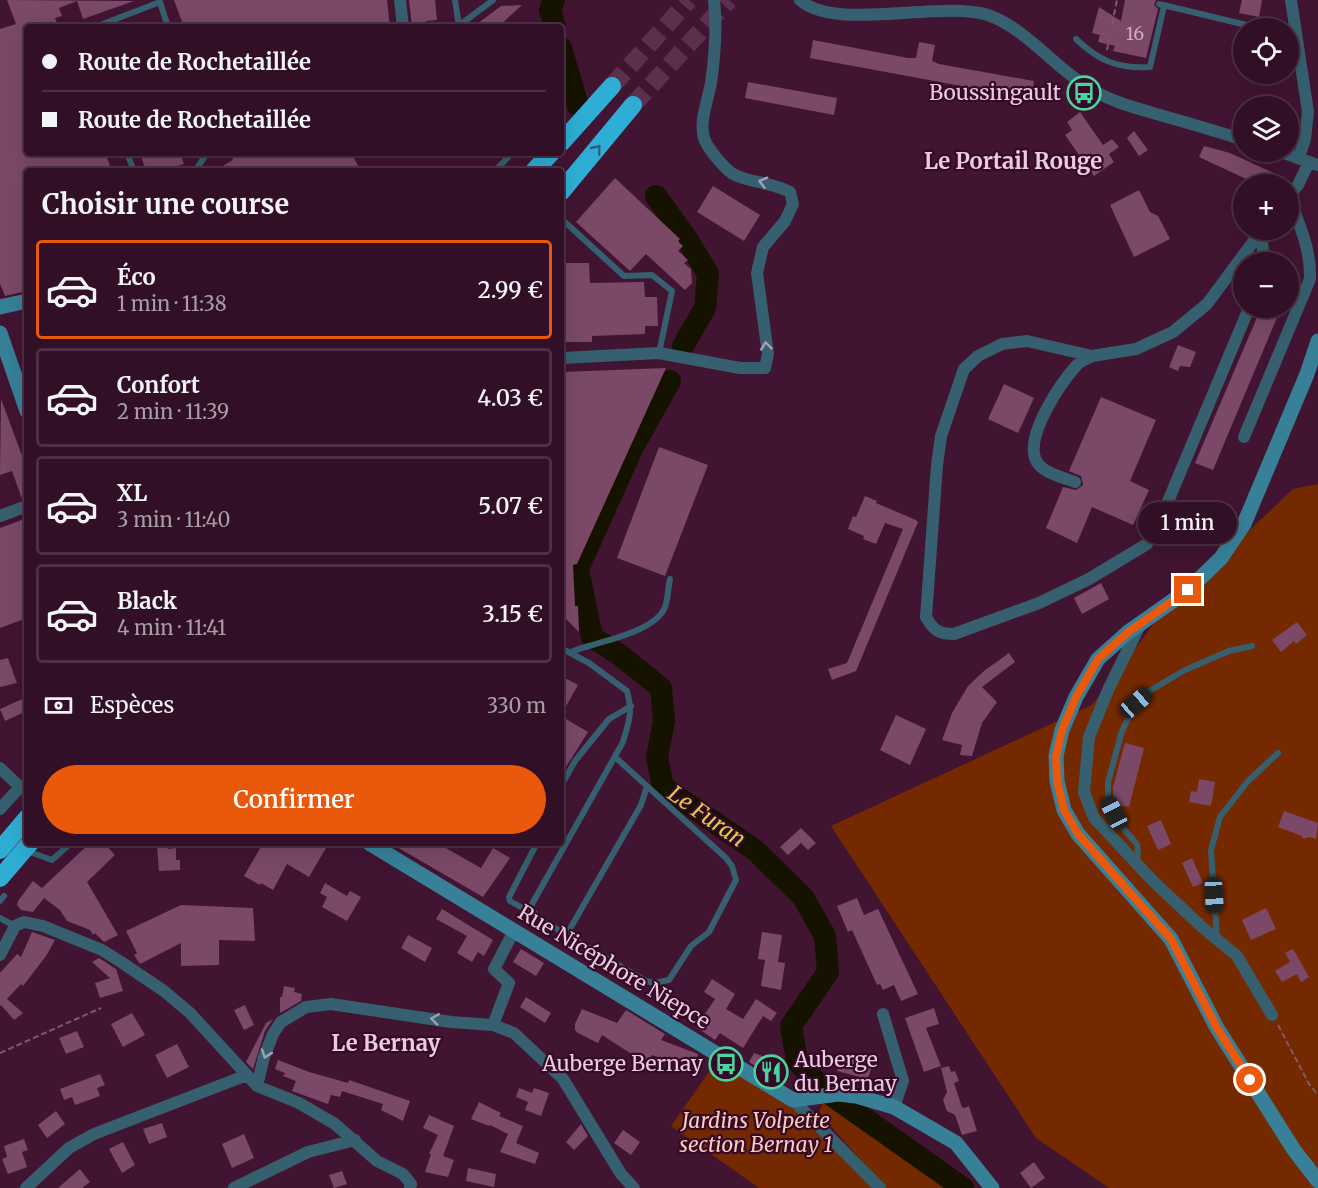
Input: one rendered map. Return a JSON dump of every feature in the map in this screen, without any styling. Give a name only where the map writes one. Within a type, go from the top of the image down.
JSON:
[{"type":"highway","points":[[564,140],[612,86]]},
{"type":"highway","points":[[564,188],[633,105]]},
{"type":"highway","points":[[537,168],[549,156]]},
{"type":"highway","points":[[541,168],[551,156]]},
{"type":"highway","points":[[0,850],[24,836]]},
{"type":"highway","points":[[1,891],[24,836]]},
{"type":"main road","points":[[0,307],[24,302]]},
{"type":"main road","points":[[0,333],[24,402]]},
{"type":"main road","points":[[1318,341],[1307,374],[1244,524],[1221,558],[1188,590],[1141,623],[1098,659],[1066,719],[1056,756],[1057,781],[1064,810],[1078,834],[1171,939],[1217,1028],[1294,1150],[1318,1181]]},
{"type":"main road","name":"Rue Nicéphore Niepce","points":[[374,846],[793,1100]]},
{"type":"main road","points":[[793,1100],[838,1094],[856,1096],[894,1107],[956,1143],[992,1188]]},
{"type":"street","points":[[400,0],[404,24]]},
{"type":"street","points":[[564,358],[659,353],[740,368],[765,368],[768,354],[757,273],[763,246],[785,221],[793,204],[790,192],[779,186],[733,174],[717,158],[704,138],[704,117],[716,43],[714,0]]},
{"type":"street","points":[[800,0],[808,7],[833,14],[958,11],[988,15],[1017,31],[1090,89],[1113,101],[1233,137]]},
{"type":"street","points":[[1292,0],[1293,18]]},
{"type":"street","points":[[1299,65],[1308,112],[1305,139],[1309,161],[1299,183]]},
{"type":"street","points":[[1244,437],[1310,279],[1311,262],[1299,224]]},
{"type":"street","points":[[1075,482],[1046,471],[1036,460],[1034,443],[1052,401],[1078,364],[1092,356],[1136,349],[1173,332],[1207,304],[1255,240]]},
{"type":"street","points":[[1092,356],[1028,341],[1002,344],[978,356],[964,369],[941,436],[937,465],[926,617],[932,627],[942,634],[954,634],[1039,603],[1089,579],[1147,544],[1159,523],[1246,318]]},
{"type":"street","points":[[0,516],[24,508]]},
{"type":"street","points":[[1141,623],[1108,690],[1089,737],[1084,792],[1094,818],[1153,881],[1237,956],[1272,1015]]},
{"type":"street","points":[[0,768],[23,786],[0,809]]},
{"type":"street","points":[[0,955],[19,924],[43,926],[102,950],[164,990],[189,1013],[257,1086],[299,1103],[335,1124],[377,1161],[403,1173],[411,1184],[410,1188]]},
{"type":"street","points":[[493,1025],[509,983],[494,969],[514,931]]},
{"type":"street","points":[[257,1086],[264,1057],[273,1034],[281,1023],[306,1007],[331,1004],[451,1022],[493,1025],[514,1033],[562,1079],[621,1174],[634,1188]]},
{"type":"street","points":[[883,1014],[903,1081],[894,1107]]},
{"type":"street","points":[[26,1188],[69,1148],[94,1134],[247,1075]]},
{"type":"street","points":[[793,1100],[879,1188]]},
{"type":"street","points":[[234,1188],[308,1152],[355,1140]]},
{"type":"lane","points":[[455,0],[458,24]]},
{"type":"lane","points":[[461,24],[493,0]]},
{"type":"lane","points":[[102,24],[160,2],[167,24]]},
{"type":"lane","points":[[1076,39],[1102,60],[1132,68],[1150,67],[1162,5],[1233,22]]},
{"type":"lane","points":[[498,168],[509,156]]},
{"type":"lane","points":[[566,223],[624,276],[652,275],[672,291],[659,353]]},
{"type":"lane","points":[[570,653],[649,625],[664,608],[670,579]]},
{"type":"lane","points":[[1136,863],[1137,844],[1121,825],[1108,801],[1108,782],[1122,731],[1136,703],[1151,690],[1185,670],[1229,651],[1252,646]]},
{"type":"lane","points":[[531,908],[615,757],[631,718],[627,691],[589,663],[564,650]]},
{"type":"lane","points":[[564,781],[575,761],[609,719],[631,706]]},
{"type":"lane","points":[[1217,939],[1211,850],[1220,817],[1248,781],[1278,753]]},
{"type":"lane","points":[[531,908],[538,918],[646,981],[654,983],[669,980],[691,946],[709,932],[736,880],[736,873],[726,858],[615,757]]},
{"type":"lane","points":[[567,934],[641,805],[647,786]]},
{"type":"lane","points":[[36,846],[52,860],[68,846]]},
{"type":"lane","points":[[531,908],[526,910],[510,901],[509,897],[535,846]]},
{"type":"lane","points":[[0,918],[19,924]]},
{"type":"path","points":[[1112,24],[1117,0]]},
{"type":"path","points":[[1106,51],[1109,39]]},
{"type":"path","points":[[0,1053],[101,1008]]},
{"type":"path","points":[[1272,1015],[1309,1084],[1318,1095]]},
{"type":"green space","points":[[1318,484],[1318,1188],[1109,1188],[1036,1138],[831,826],[1092,705],[1162,613],[1293,489]]},
{"type":"green space","name":"Jardins Volpette section Bernay 1","points":[[718,1059],[789,1103],[872,1188],[759,1188],[671,1126]]},
{"type":"green space","points":[[829,1103],[943,1180],[950,1188],[886,1188],[819,1113],[822,1104]]},
{"type":"building","points":[[7,0],[134,1],[83,19],[77,1],[59,8],[62,16],[55,18],[57,24],[24,24],[24,156],[106,156],[111,168],[24,168],[24,292],[5,296],[0,284],[0,29],[16,24]]},
{"type":"building","points":[[174,0],[387,0],[390,24],[183,24]]},
{"type":"building","points":[[409,0],[435,0],[437,20],[426,21],[426,24],[412,24]]},
{"type":"building","points":[[1125,0],[1156,0],[1154,5],[1158,9],[1146,58],[1113,51],[1115,46],[1098,42],[1100,35],[1092,33],[1099,7],[1121,21]]},
{"type":"building","points":[[1242,0],[1262,0],[1259,17],[1239,13]]},
{"type":"building","points":[[522,5],[501,24],[477,24],[501,6]]},
{"type":"building","points":[[813,40],[908,58],[916,58],[919,42],[935,45],[932,61],[939,64],[1034,81],[1031,99],[810,58]]},
{"type":"building","points":[[748,82],[837,98],[834,115],[745,98]]},
{"type":"building","points":[[1080,112],[1103,145],[1112,139],[1119,147],[1109,154],[1114,162],[1094,176],[1065,135],[1072,130],[1067,122]]},
{"type":"building","points":[[1134,131],[1148,150],[1139,156],[1127,138]]},
{"type":"building","points":[[1204,146],[1233,154],[1233,162],[1250,162],[1276,174],[1236,174],[1199,157]]},
{"type":"building","points":[[141,156],[181,156],[184,164],[173,168],[145,168]]},
{"type":"building","points":[[231,156],[353,156],[359,168],[219,168],[233,160]]},
{"type":"building","points":[[615,178],[680,239],[678,241],[683,246],[678,251],[688,260],[684,263],[691,269],[692,283],[685,290],[646,254],[630,271],[576,222]]},
{"type":"building","points":[[713,186],[760,215],[744,241],[697,212]]},
{"type":"building","points":[[1139,190],[1150,212],[1158,216],[1170,239],[1134,257],[1110,205]]},
{"type":"building","points":[[564,263],[589,263],[590,283],[644,282],[645,297],[657,297],[658,326],[645,326],[645,334],[592,336],[592,342],[564,342]]},
{"type":"building","points":[[1257,318],[1277,318],[1213,470],[1195,463]]},
{"type":"building","points":[[1178,345],[1196,352],[1190,367],[1180,366],[1178,371],[1169,367]]},
{"type":"building","points":[[666,368],[577,564],[573,565],[579,632],[564,617],[564,372]]},
{"type":"building","points":[[1004,384],[1034,398],[1018,433],[988,419]]},
{"type":"building","points":[[1101,397],[1156,420],[1130,481],[1149,490],[1133,525],[1092,507],[1077,543],[1046,528],[1063,487],[1076,490],[1083,485],[1081,476],[1069,471]]},
{"type":"building","points":[[1,399],[24,461],[24,499],[22,499],[12,471],[0,475]]},
{"type":"building","points":[[659,447],[708,465],[665,576],[617,558]]},
{"type":"building","points":[[865,496],[918,522],[856,671],[832,680],[828,669],[847,663],[903,529],[885,523],[876,544],[848,529]]},
{"type":"building","points":[[24,519],[24,619],[0,628],[0,528]]},
{"type":"building","points":[[1101,583],[1109,599],[1082,614],[1074,598]]},
{"type":"building","points":[[1297,622],[1307,635],[1296,644],[1294,641],[1281,652],[1272,640]]},
{"type":"building","points":[[1009,653],[1015,662],[982,687],[997,702],[982,723],[972,756],[960,755],[962,745],[942,740],[952,713],[968,686]]},
{"type":"building","points":[[8,658],[17,683],[0,687],[0,660]]},
{"type":"building","points":[[564,678],[578,685],[564,710]]},
{"type":"building","points":[[24,698],[24,712],[5,721],[0,709]]},
{"type":"building","points":[[896,715],[926,729],[910,765],[880,750]]},
{"type":"building","points":[[564,718],[588,732],[564,770]]},
{"type":"building","points":[[1125,743],[1144,748],[1129,807],[1115,804],[1113,800],[1113,787]]},
{"type":"building","points":[[1199,779],[1215,782],[1211,806],[1189,802],[1191,791],[1197,792]]},
{"type":"building","points":[[1284,811],[1318,823],[1316,839],[1309,837],[1303,839],[1302,836],[1278,827]]},
{"type":"building","points":[[1161,820],[1171,844],[1158,850],[1147,826]]},
{"type":"building","points":[[801,828],[816,843],[808,850],[801,843],[788,855],[780,847]]},
{"type":"building","points":[[87,846],[107,846],[115,855],[87,882],[118,935],[104,942],[95,933],[93,935],[90,930],[67,921],[60,910],[44,898],[33,912],[21,910],[17,905],[18,901],[33,881],[42,888]]},
{"type":"building","points":[[157,846],[168,846],[168,849],[176,848],[176,860],[180,860],[180,870],[159,871]]},
{"type":"building","points":[[261,846],[322,846],[326,848],[309,877],[287,864],[273,890],[244,876]]},
{"type":"building","points":[[395,846],[442,846],[481,868],[493,848],[510,858],[483,897]]},
{"type":"building","points":[[1192,858],[1203,883],[1193,887],[1182,863]]},
{"type":"building","points":[[325,883],[347,896],[350,891],[361,897],[347,921],[322,907],[327,897],[320,893]]},
{"type":"building","points":[[857,898],[864,915],[878,909],[918,994],[901,1001],[894,985],[883,990],[880,984],[877,985],[852,930],[848,932],[837,906]]},
{"type":"building","points":[[181,905],[253,908],[255,941],[219,940],[219,965],[181,966],[181,943],[140,964],[134,955],[137,953],[126,931]]},
{"type":"building","points":[[1266,908],[1276,929],[1251,940],[1242,920]]},
{"type":"building","points":[[442,909],[493,940],[484,956],[478,952],[472,962],[457,953],[467,936],[436,919]]},
{"type":"building","points":[[32,932],[55,940],[23,986],[21,984],[7,999],[23,1013],[14,1020],[0,1006],[0,973],[17,954],[21,957]]},
{"type":"building","points":[[762,932],[782,935],[778,962],[785,963],[781,990],[761,986],[765,960],[758,959]]},
{"type":"building","points":[[408,935],[432,948],[425,962],[401,948]]},
{"type":"building","points":[[521,949],[544,963],[536,976],[513,962]]},
{"type":"building","points":[[1293,949],[1309,977],[1301,982],[1297,974],[1282,982],[1275,971],[1290,962],[1285,953]]},
{"type":"building","points":[[99,958],[116,969],[123,991],[100,998],[95,983],[110,978],[92,962]]},
{"type":"building","points":[[712,979],[735,994],[726,1009],[743,1019],[756,999],[777,1013],[771,1021],[763,1016],[743,1048],[720,1033],[715,1040],[696,1027],[715,999],[704,992]]},
{"type":"building","points":[[284,986],[295,988],[294,992],[302,994],[301,1001],[280,1013],[280,997],[282,997]]},
{"type":"building","points":[[526,997],[551,1013],[545,1023],[520,1007]]},
{"type":"building","points":[[245,1005],[254,1025],[244,1030],[234,1010]]},
{"type":"building","points":[[934,1008],[939,1024],[926,1028],[941,1066],[924,1072],[905,1018]]},
{"type":"building","points":[[582,1009],[617,1023],[626,1010],[665,1034],[661,1040],[698,1054],[693,1070],[652,1055],[647,1064],[602,1035],[598,1043],[578,1033],[575,1030],[575,1024]]},
{"type":"building","points":[[132,1013],[145,1035],[123,1047],[111,1024]]},
{"type":"building","points":[[273,1019],[265,1031],[253,1069],[246,1062],[266,1023]]},
{"type":"building","points":[[77,1031],[84,1047],[66,1054],[59,1038]]},
{"type":"building","points":[[177,1044],[189,1067],[167,1078],[155,1055]]},
{"type":"building","points":[[754,1053],[765,1057],[786,1071],[780,1081],[749,1062]]},
{"type":"building","points":[[851,1055],[865,1059],[864,1063],[872,1065],[868,1079],[837,1071],[842,1057],[850,1059]]},
{"type":"building","points":[[278,1060],[309,1072],[348,1083],[349,1080],[410,1101],[403,1121],[381,1110],[383,1104],[342,1091],[340,1097],[331,1095],[328,1104],[292,1091],[296,1081],[283,1076],[285,1073],[275,1069]]},
{"type":"building","points":[[949,1066],[951,1072],[955,1071],[959,1081],[954,1083],[962,1107],[969,1106],[977,1131],[962,1135],[955,1115],[947,1111],[943,1100],[947,1092],[941,1068]]},
{"type":"building","points":[[100,1074],[105,1085],[97,1088],[100,1096],[75,1105],[72,1097],[64,1100],[60,1089]]},
{"type":"building","points":[[519,1088],[532,1093],[534,1088],[549,1093],[541,1116],[525,1110],[528,1102],[516,1097]]},
{"type":"building","points":[[479,1102],[501,1113],[499,1116],[523,1126],[516,1143],[539,1153],[535,1164],[500,1152],[508,1134],[471,1119]]},
{"type":"building","points":[[56,1111],[65,1124],[47,1138],[38,1125]]},
{"type":"building","points":[[429,1115],[454,1126],[443,1156],[454,1160],[448,1177],[425,1172],[431,1154],[429,1154],[438,1135],[423,1128]]},
{"type":"building","points":[[162,1123],[167,1137],[149,1144],[143,1129]]},
{"type":"building","points":[[581,1124],[588,1136],[574,1150],[566,1142]]},
{"type":"building","points":[[623,1130],[640,1142],[631,1155],[614,1143]]},
{"type":"building","points":[[244,1134],[254,1158],[232,1168],[222,1144]]},
{"type":"building","points":[[24,1139],[28,1150],[22,1152],[27,1167],[8,1174],[2,1159],[7,1157],[4,1146]]},
{"type":"building","points":[[123,1142],[135,1165],[122,1173],[109,1149]]},
{"type":"building","points":[[1034,1162],[1045,1178],[1031,1188],[1020,1173]]},
{"type":"building","points":[[468,1168],[496,1174],[494,1187],[466,1181]]},
{"type":"building","points":[[80,1169],[90,1182],[82,1188],[58,1188]]},
{"type":"building","points":[[342,1171],[347,1184],[334,1188],[329,1175]]},
{"type":"waterway","name":"Le Furan","points":[[554,0],[550,10],[554,24]]},
{"type":"waterway","name":"Le Furan","points":[[564,58],[578,106]]},
{"type":"waterway","name":"Le Furan","points":[[656,196],[687,239],[708,274],[705,308],[683,346]]},
{"type":"waterway","name":"Le Furan","points":[[670,381],[632,449],[578,569],[592,637],[620,655],[661,688],[664,721],[657,757],[663,787],[755,850],[803,897],[825,936],[828,972],[791,1026],[797,1061],[824,1090],[963,1188]]},
{"type":"tunnel","points":[[612,86],[689,0]]},
{"type":"tunnel","points":[[633,105],[729,0]]},
{"type":"place","name":"Boussingault","points":[[1084,93]]},
{"type":"place","name":"Auberge Bernay","points":[[726,1064]]},
{"type":"place","name":"Auberge du Bernay","points":[[771,1072]]},
{"type":"district","name":"Le Portail Rouge","points":[[1013,161]]},
{"type":"district","name":"Le Bernay","points":[[386,1043]]},
{"type":"route","points":[[1188,590],[1127,633],[1098,659],[1076,697],[1062,730],[1056,756],[1057,781],[1064,810],[1078,834],[1171,939],[1217,1028],[1250,1080]]}]
